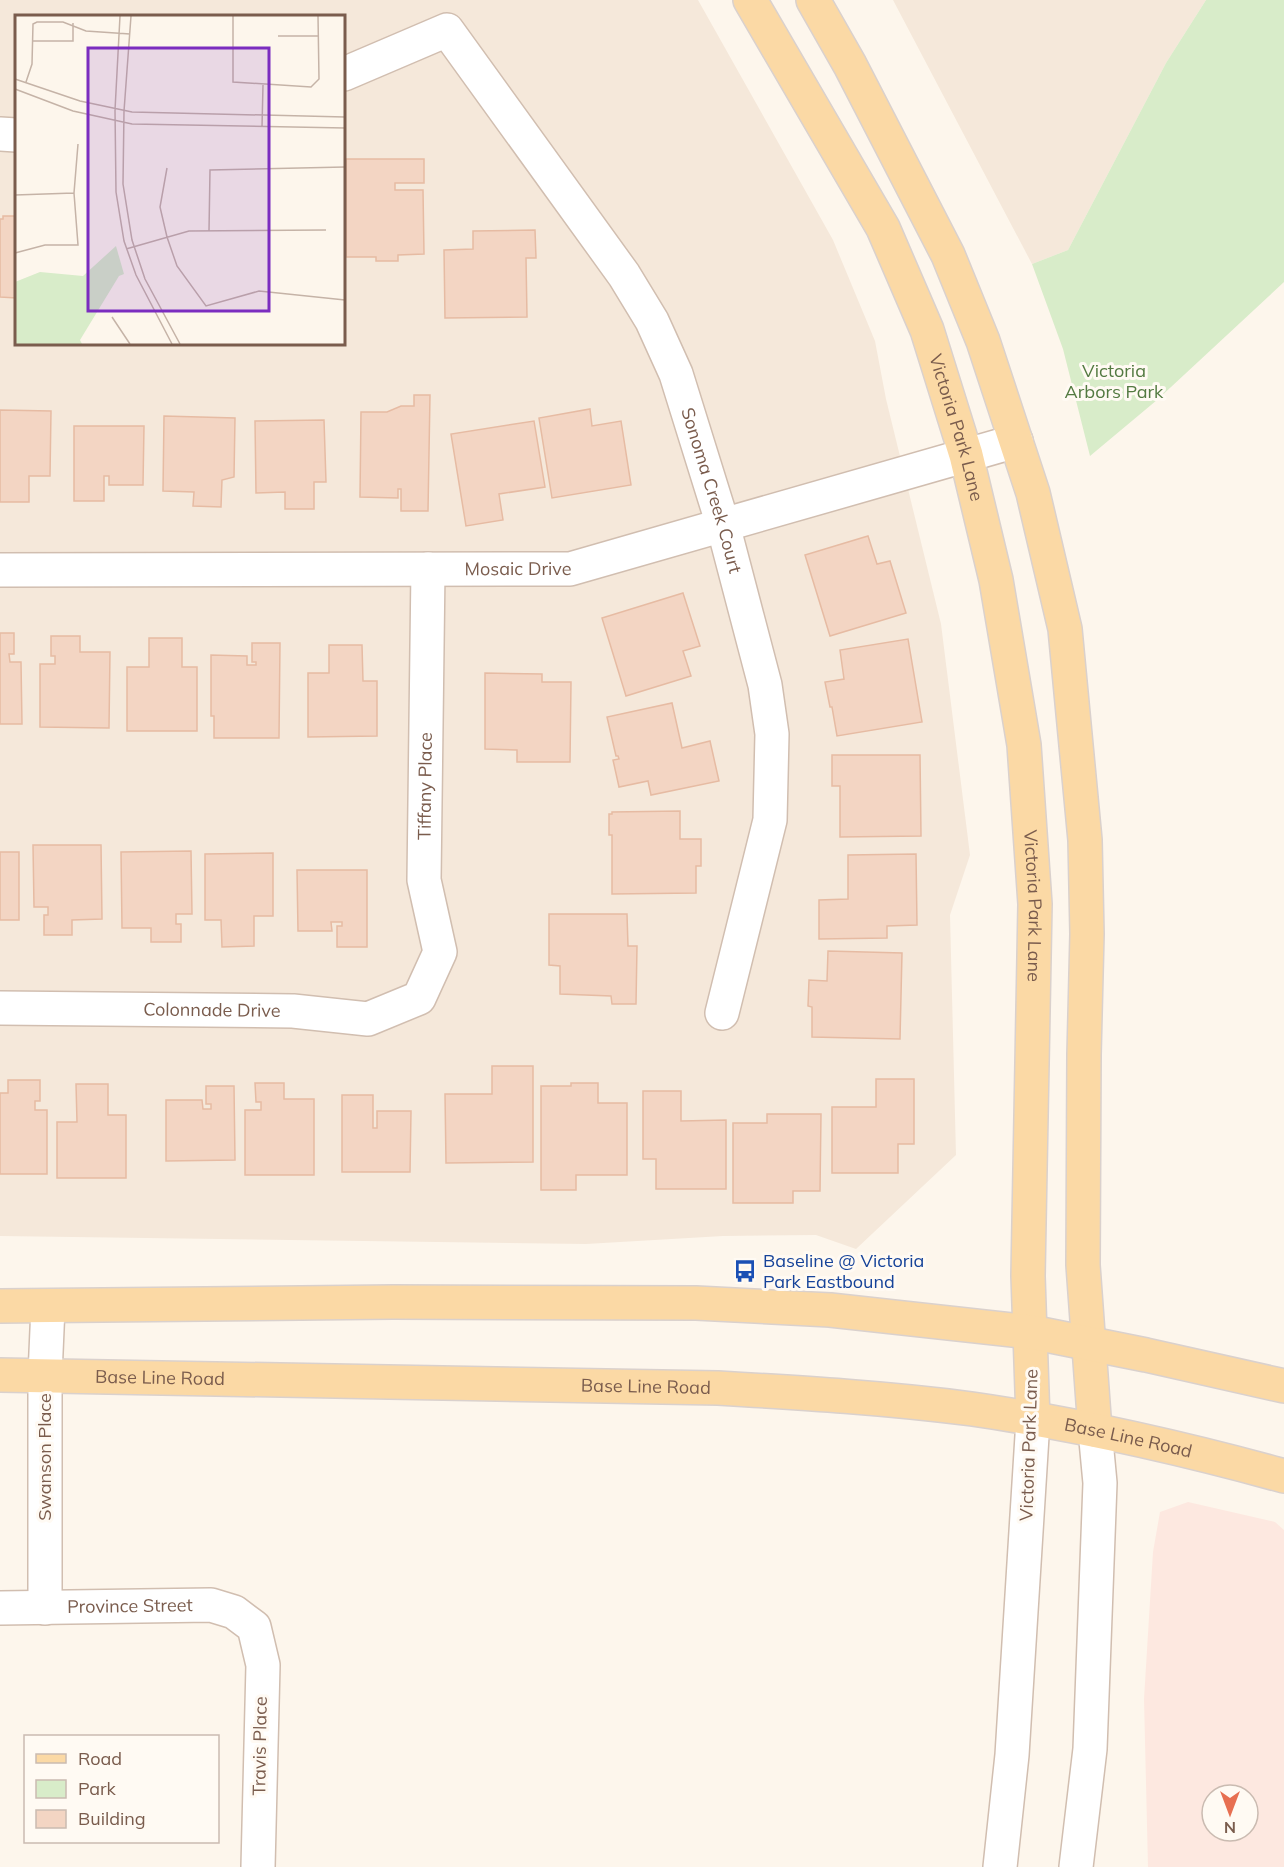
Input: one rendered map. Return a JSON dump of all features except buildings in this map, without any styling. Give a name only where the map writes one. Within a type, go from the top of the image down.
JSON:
[{"type":"main road","name":"Victoria Park Lane","points":[[750,0],[883,228],[927,330],[966,455],[996,580],[1024,745],[1035,904],[1028,1276],[1033,1420]]},
{"type":"main road","points":[[813,0],[850,65],[948,255],[983,340],[1033,493],[1065,629],[1085,840],[1087,934],[1083,1265],[1095,1430]]},
{"type":"main road","points":[[0,1306],[393,1302],[696,1303],[830,1310],[1031,1332],[1087,1342],[1284,1386]]},
{"type":"main road","name":"Base Line Road","points":[[0,1375],[718,1388],[835,1395],[973,1409],[1095,1430],[1284,1476]]},
{"type":"street","name":"Sonoma Creek Court","points":[[345,74],[447,30],[624,276],[652,321],[676,374],[723,525],[765,685],[772,734],[770,820],[722,1013]]},
{"type":"street","points":[[0,134],[15,135]]},
{"type":"street","name":"Mosaic Drive","points":[[0,570],[570,569],[1016,441]]},
{"type":"street","name":"Tiffany Place","points":[[419,998],[440,952],[424,880],[428,569]]},
{"type":"street","name":"Colonnade Drive","points":[[0,1008],[293,1011],[368,1019],[419,998]]},
{"type":"street","name":"Swanson Place","points":[[45,1608],[45,1375],[48,1307]]},
{"type":"street","name":"Victoria Park Lane","points":[[1000,1867],[1012,1755],[1033,1420]]},
{"type":"street","points":[[1076,1867],[1090,1749],[1100,1483],[1095,1430]]},
{"type":"street","name":"Province Street","points":[[0,1608],[211,1605],[234,1612],[254,1627]]},
{"type":"street","name":"Travis Place","points":[[254,1627],[262,1665],[258,1867]]},
{"type":"shaded area","points":[[0,0],[698,0],[833,240],[875,341],[886,399],[941,624],[970,855],[950,915],[956,1155],[856,1249],[816,1235],[723,1236],[586,1244],[0,1236]]},
{"type":"shaded area","points":[[893,0],[1206,0],[1166,63],[1068,250],[1032,264]]},
{"type":"shaded area","points":[[1188,1502],[1275,1522],[1284,1530],[1284,1867],[1148,1867],[1144,1699],[1153,1552],[1160,1512]]},
{"type":"green space","name":"Victoria Arbors Park","points":[[1206,0],[1284,0],[1284,282],[1157,400],[1090,456],[1063,349],[1032,264],[1068,250],[1166,63]]},
{"type":"place","name":"Baseline @ Victoria Park Eastbound","points":[[745,1271]]}]
